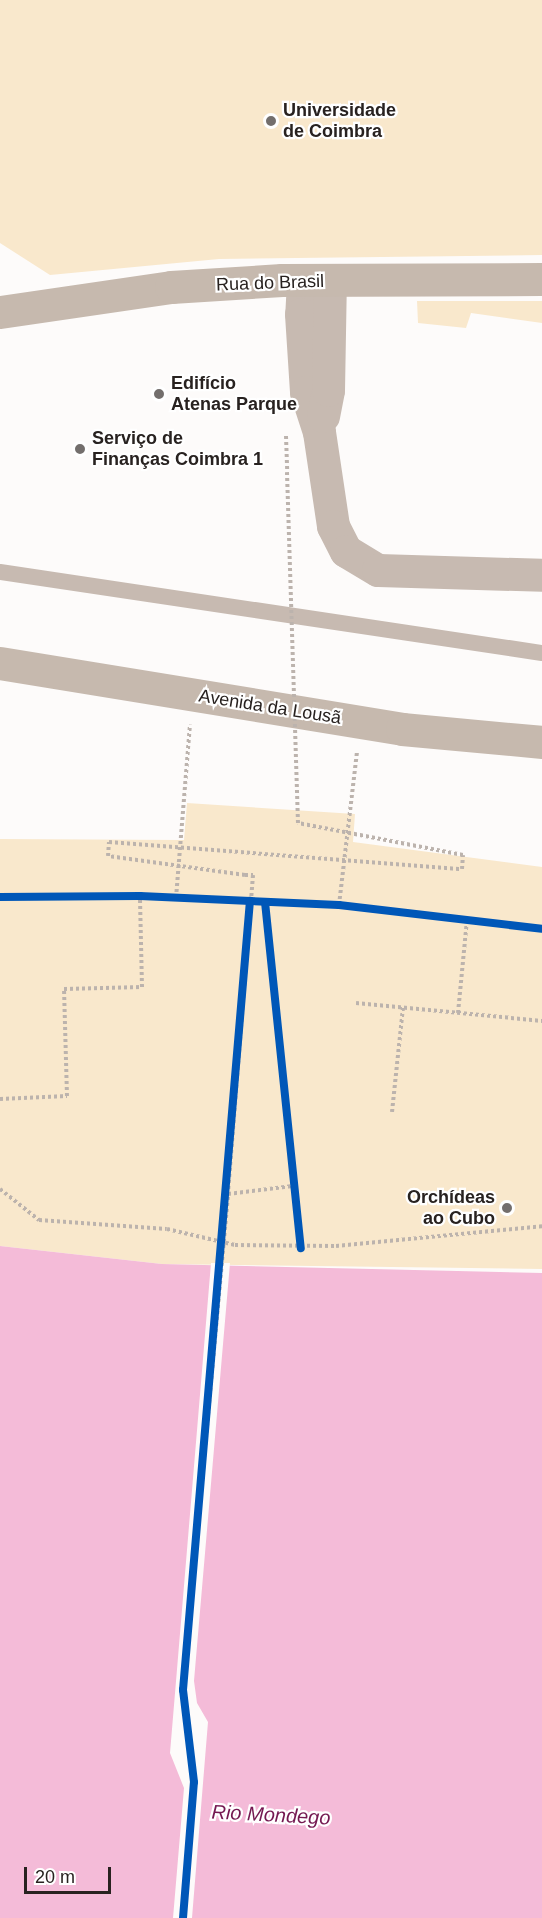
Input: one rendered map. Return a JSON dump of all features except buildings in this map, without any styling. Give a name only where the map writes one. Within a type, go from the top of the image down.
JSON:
[{"type":"main road","name":"Rua do Brasil","points":[[0,312],[171,287],[316,280],[542,279]]},
{"type":"main road","name":"Avenida da Lousã","points":[[0,663],[402,729],[542,742]]},
{"type":"street","points":[[316,280],[328,390],[319,432],[333,526],[346,550],[378,570],[542,575]]},
{"type":"lane","points":[[0,572],[542,653]]},
{"type":"path","points":[[183,1918],[194,1782],[183,1690],[228,1194],[252,875],[108,856],[109,842],[462,868],[463,855],[298,823],[287,471]]},
{"type":"path","points":[[176,898],[190,724]]},
{"type":"path","points":[[339,905],[357,747]]},
{"type":"path","points":[[0,1099],[67,1096],[64,989],[142,987],[140,896]]},
{"type":"path","points":[[0,897],[140,896],[339,905],[542,929]]},
{"type":"path","points":[[265,902],[267,913]]},
{"type":"path","points":[[458,1013],[467,919]]},
{"type":"path","points":[[356,1003],[542,1021]]},
{"type":"path","points":[[393,1112],[403,1007]]},
{"type":"path","points":[[292,1174],[294,1196]]},
{"type":"path","points":[[228,1194],[293,1186]]},
{"type":"path","points":[[0,1189],[39,1220],[167,1229],[235,1245],[301,1248],[542,1226]]},
{"type":"path","points":[[299,1237],[301,1248]]},
{"type":"shaded area","name":"Universidade de Coimbra","points":[[0,0],[542,0],[542,255],[219,259],[50,275],[0,243]]},
{"type":"shaded area","points":[[417,301],[542,301],[542,323],[471,313],[466,328],[418,323]]},
{"type":"shaded area","points":[[187,803],[355,814],[353,842],[542,867],[542,1269],[162,1264],[0,1246],[0,839],[184,840]]},
{"type":"water","name":"Rio Mondego","points":[[0,1246],[162,1264],[542,1273],[542,1918],[0,1918]]},
{"type":"pier","points":[[211,1263],[230,1263],[194,1681],[197,1703],[208,1722],[192,1918],[173,1918],[184,1788],[170,1753]]},
{"type":"cycle path","points":[[0,897],[140,896],[339,905],[542,929]]},
{"type":"cycle path","points":[[183,1918],[194,1782],[183,1690],[250,901]]},
{"type":"cycle path","points":[[265,902],[301,1248]]},
{"type":"place","name":"Universidade de Coimbra","points":[[271,121]]},
{"type":"place","name":"Edifício Atenas Parque","points":[[159,394]]},
{"type":"place","name":"Serviço de Finanças Coimbra 1","points":[[80,449]]},
{"type":"place","name":"Orchídeas ao Cubo","points":[[507,1208]]}]
